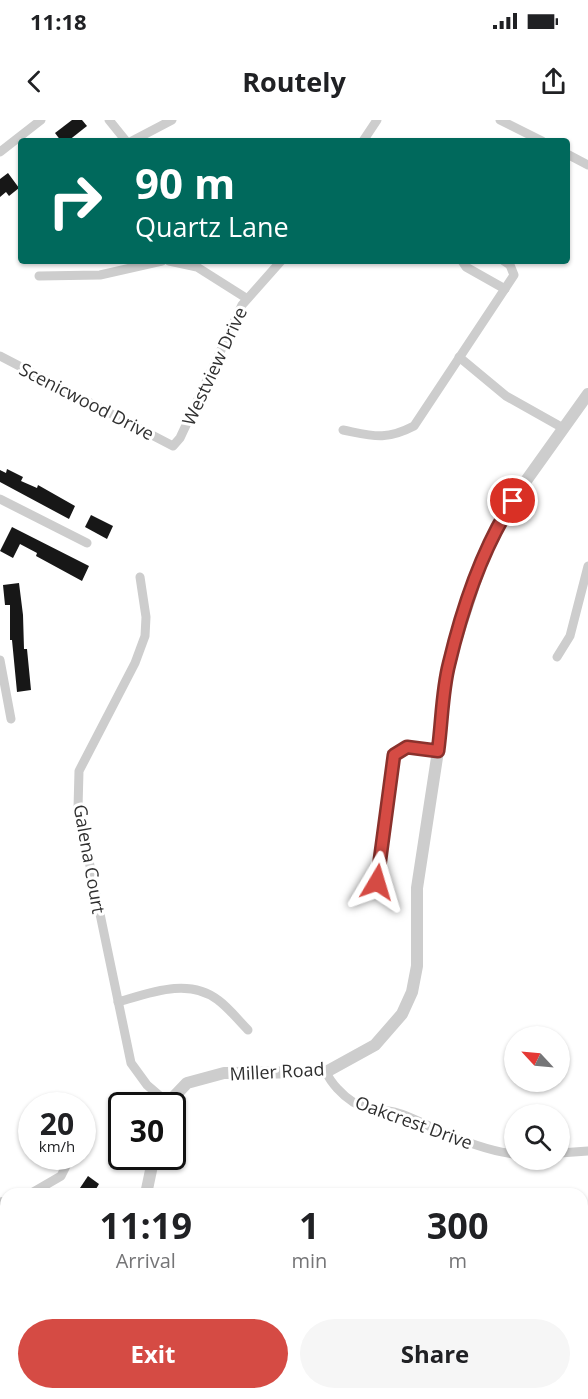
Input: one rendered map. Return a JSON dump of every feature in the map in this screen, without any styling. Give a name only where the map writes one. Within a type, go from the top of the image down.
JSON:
[{"type":"street","points":[[0,152],[41,120]]},
{"type":"street","points":[[109,120],[124,138]]},
{"type":"street","points":[[138,138],[172,120]]},
{"type":"street","points":[[365,138],[377,120]]},
{"type":"street","points":[[500,120],[536,138]]},
{"type":"street","points":[[570,156],[588,165]]},
{"type":"street","points":[[39,276],[100,276],[150,264]]},
{"type":"street","points":[[183,264],[197,267],[246,298]]},
{"type":"street","name":"Westview Drive","points":[[173,446],[180,438],[246,298],[278,264]]},
{"type":"street","points":[[464,264],[505,289]]},
{"type":"street","points":[[342,429],[374,436],[394,436],[414,426],[514,275],[508,264]]},
{"type":"street","name":"Scenicwood Drive","points":[[0,356],[173,446]]},
{"type":"street","points":[[459,357],[506,396],[563,428]]},
{"type":"street","name":"Miller Road","points":[[178,1092],[187,1083],[224,1073],[326,1072],[375,1045],[402,1014],[412,992],[417,966],[417,888],[438,751],[448,665],[482,561],[502,518],[588,394]]},
{"type":"street","points":[[0,511],[3,500],[87,543]]},
{"type":"street","points":[[557,657],[570,636],[588,566]]},
{"type":"street","name":"Galena Court","points":[[140,577],[146,617],[145,636],[135,663],[80,771],[78,808],[131,1063],[154,1092]]},
{"type":"street","points":[[0,660],[11,718]]},
{"type":"street","points":[[377,882],[394,755],[407,747],[438,751]]},
{"type":"street","points":[[118,1002],[164,989],[203,991],[218,1000],[248,1030]]},
{"type":"street","name":"Oakcrest Drive","points":[[326,1072],[330,1080],[350,1100],[358,1104],[398,1113],[445,1133],[504,1153]]},
{"type":"street","points":[[570,1152],[588,1151]]},
{"type":"street","points":[[41,1188],[62,1176],[65,1170]]},
{"type":"street","points":[[147,1188],[151,1170]]},
{"type":"building","points":[[72,120],[82,120],[87,126],[72,138],[59,138],[55,133]]},
{"type":"building","points":[[8,173],[18,189],[9,196],[6,192],[0,197],[0,179]]},
{"type":"building","points":[[7,469],[23,477],[21,481],[37,488],[38,485],[75,506],[69,519],[0,482],[0,470],[6,473]]},
{"type":"building","points":[[91,515],[113,526],[107,539],[85,527]]},
{"type":"building","points":[[12,527],[89,566],[82,581],[36,556],[37,553],[20,544],[13,558],[0,551]]},
{"type":"building","points":[[19,583],[24,649],[27,649],[31,690],[17,692],[12,640],[10,640],[10,605],[5,605],[3,585]]},
{"type":"building","points":[[88,1176],[99,1184],[97,1188],[80,1188]]},
{"type":"route","points":[[377,882],[394,755],[407,747],[438,751],[448,665],[482,561],[502,518],[513,501]]}]
